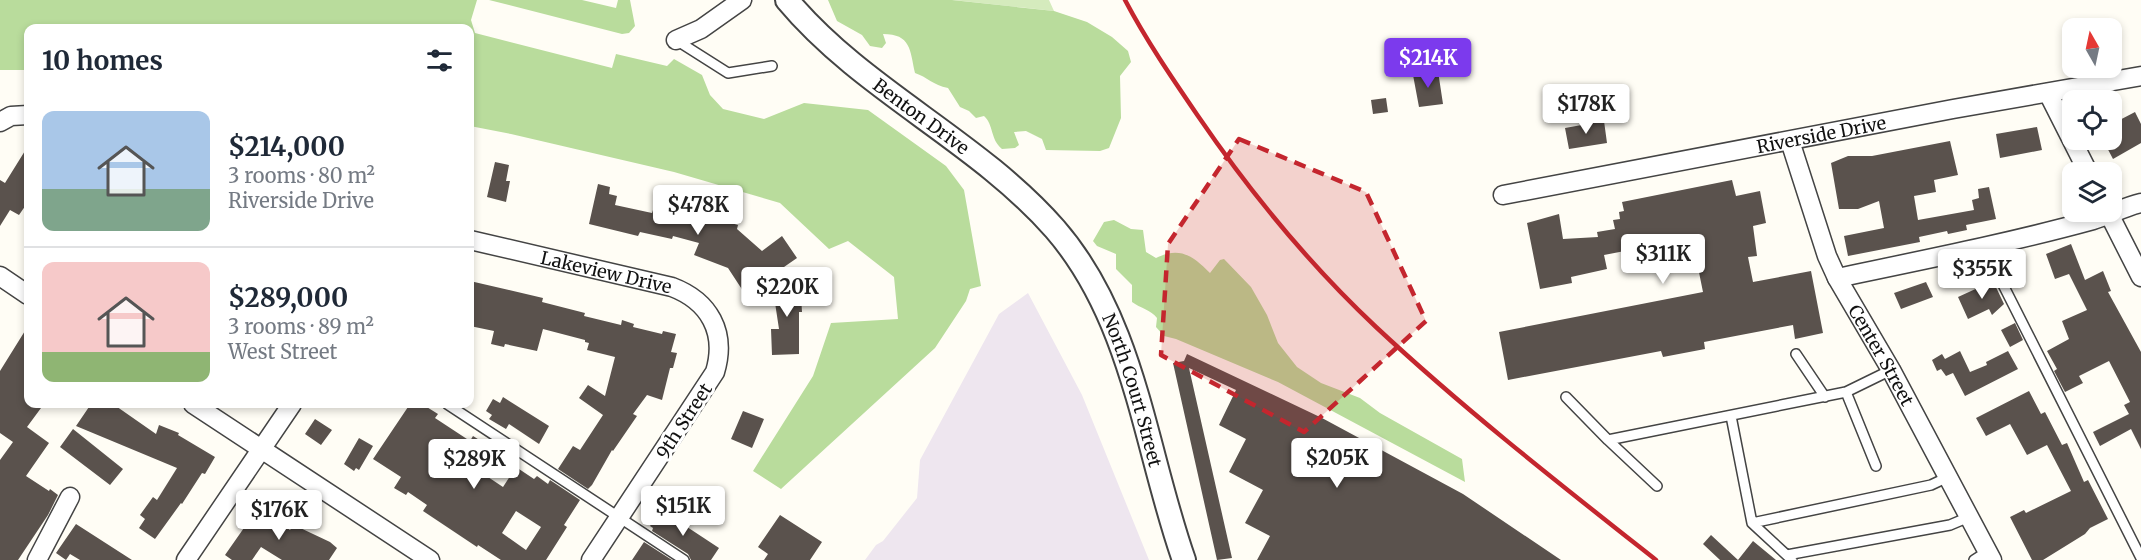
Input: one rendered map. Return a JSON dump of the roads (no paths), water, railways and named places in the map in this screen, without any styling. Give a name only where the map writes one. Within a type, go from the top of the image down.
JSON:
[{"type":"street","points":[[676,40],[701,29],[742,0]]},
{"type":"street","name":"Benton Drive","points":[[787,0],[812,28],[846,59],[990,167],[1056,231]]},
{"type":"street","name":"Riverside Drive","points":[[1503,195],[1953,109],[2141,76]]},
{"type":"street","points":[[2048,93],[2083,162]]},
{"type":"street","points":[[0,122],[11,116],[24,115]]},
{"type":"street","name":"Center Street","points":[[1790,141],[1827,256],[1969,517],[1985,557]]},
{"type":"street","points":[[2122,208],[2141,203]]},
{"type":"street","points":[[1838,278],[1984,247],[2085,222]]},
{"type":"street","points":[[2113,222],[2141,277]]},
{"type":"street","name":"North Court Street","points":[[1056,231],[1077,260],[1103,304],[1120,341],[1184,560]]},
{"type":"street","name":"Lakeview Drive","points":[[474,241],[660,284],[685,292],[707,309],[718,336]]},
{"type":"street","points":[[0,276],[24,292]]},
{"type":"street","name":"9th Street","points":[[591,560],[715,372],[720,356],[718,336]]},
{"type":"street","points":[[200,408],[430,560]]},
{"type":"street","points":[[186,560],[289,408]]},
{"type":"street","points":[[37,560],[70,497]]},
{"type":"lane","points":[[676,40],[728,73],[771,66]]},
{"type":"lane","points":[[1984,247],[2141,558]]},
{"type":"lane","points":[[1796,354],[1825,397]]},
{"type":"lane","points":[[1608,440],[1846,392],[1891,370]]},
{"type":"lane","points":[[1846,392],[1875,466]]},
{"type":"lane","points":[[1566,398],[1657,486]]},
{"type":"lane","points":[[453,408],[684,560]]},
{"type":"lane","points":[[1731,416],[1752,523],[1789,558],[1950,525],[1969,517]]},
{"type":"lane","points":[[1752,523],[1931,485],[1948,477]]},
{"type":"railway","points":[[1125,0],[1160,59],[1218,144],[1281,226],[1327,278],[1376,327],[1444,388],[1656,560]]}]
